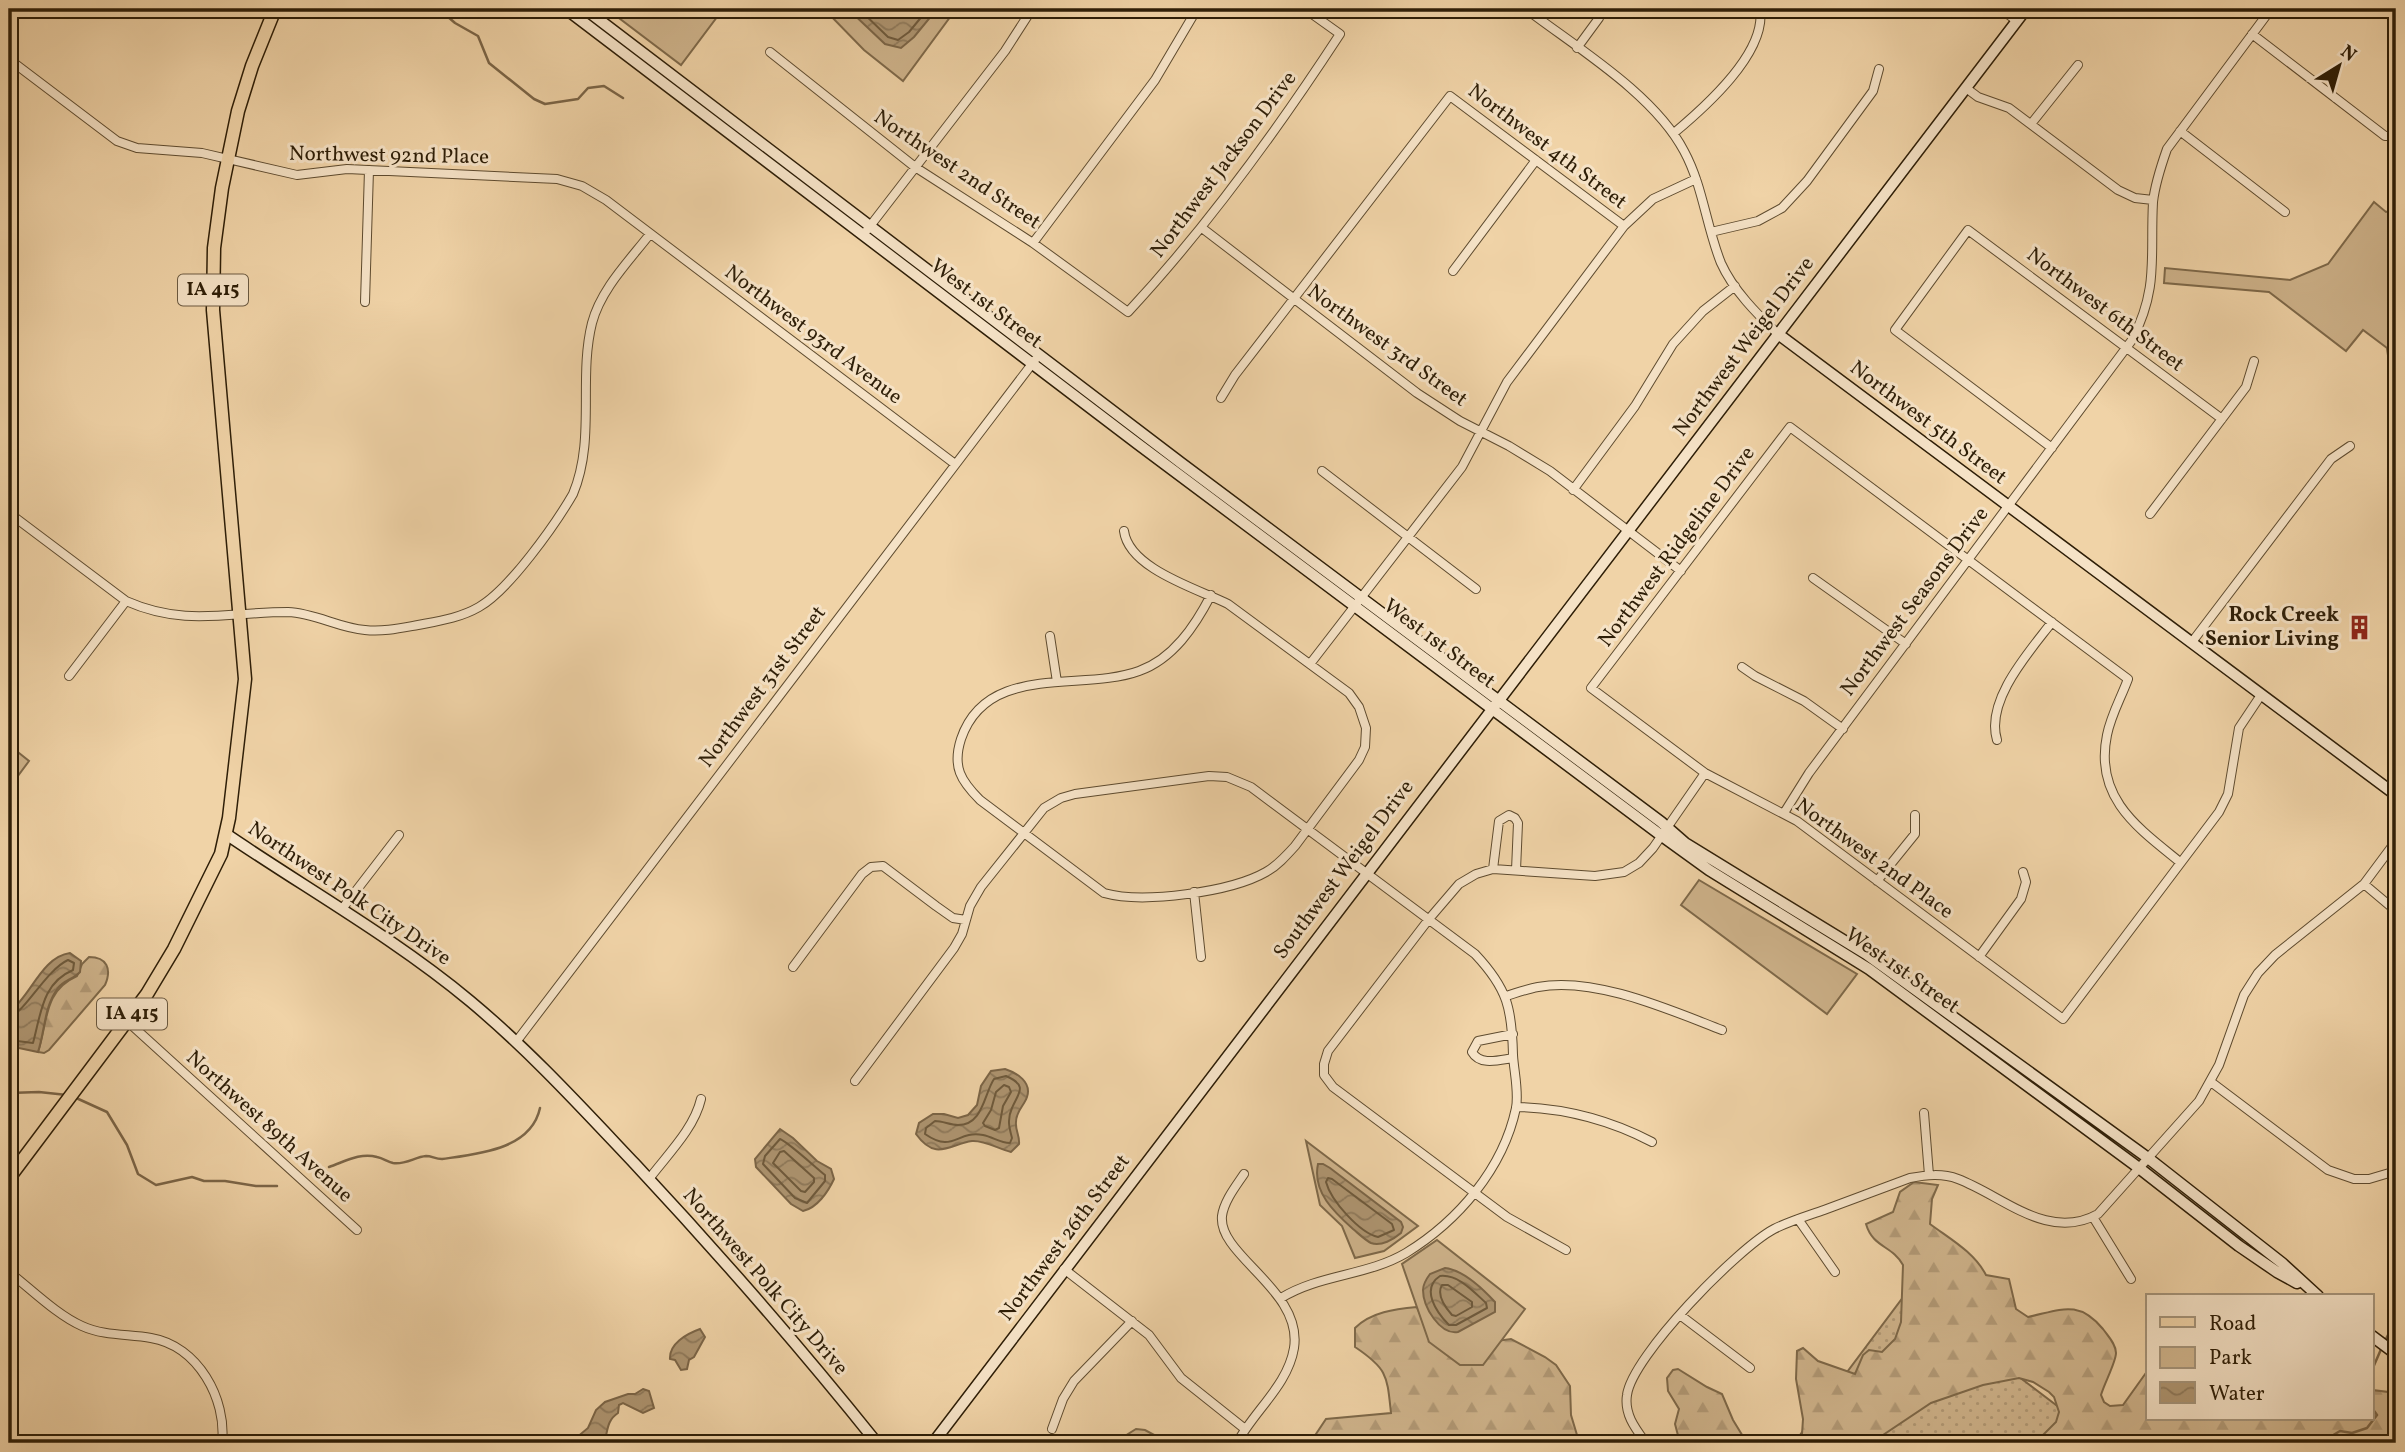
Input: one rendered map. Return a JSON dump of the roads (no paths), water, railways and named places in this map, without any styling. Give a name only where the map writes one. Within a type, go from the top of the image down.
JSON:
[{"type":"main road","name":"Northwest Polk City Drive","points":[[226,834],[246,679],[213,310],[214,248],[227,159],[238,111],[252,66],[275,9]]},
{"type":"main road","name":"IA 415","points":[[9,1178],[146,994],[174,949],[221,854],[226,834]]},
{"type":"street","name":"West 1st Street","points":[[566,9],[866,231],[1665,832],[1866,954],[2143,1163],[2282,1263],[2315,1294]]},
{"type":"street","name":"West 1st Street","points":[[585,9],[866,231]]},
{"type":"street","points":[[866,231],[1005,51],[1032,9]]},
{"type":"street","points":[[1033,243],[1155,80],[1197,9]]},
{"type":"street","name":"Northwest Jackson Drive","points":[[1128,312],[1174,263],[1202,228],[1280,125],[1340,34],[1305,9]]},
{"type":"street","name":"Northwest 5th Street","points":[[1526,9],[1643,100],[1674,133],[1696,179],[1722,264],[1735,286],[1778,334],[2396,794]]},
{"type":"street","points":[[1577,48],[1599,18],[1600,9]]},
{"type":"street","points":[[1674,133],[1712,100],[1733,76],[1759,31],[1762,17],[1760,9]]},
{"type":"street","points":[[2001,9],[2017,21]]},
{"type":"street","name":"Northwest Weigel Drive","points":[[1495,704],[2026,9]]},
{"type":"street","name":"Northwest Seasons Drive","points":[[1784,813],[1809,773],[2126,348],[2141,322],[2150,293],[2153,200],[2167,149],[2271,9]]},
{"type":"street","points":[[2252,34],[2385,136],[2396,137]]},
{"type":"street","name":"Northwest 2nd Street","points":[[770,52],[915,167],[1033,243],[1128,312]]},
{"type":"street","name":"Northwest 92nd Place","points":[[14,63],[117,141],[137,148],[202,153],[297,174],[347,169],[547,178],[570,182],[595,193],[650,234]]},
{"type":"street","points":[[2031,124],[2078,65]]},
{"type":"street","points":[[1711,232],[1758,221],[1782,208],[1807,181],[1873,91],[1878,69]]},
{"type":"street","points":[[1966,88],[1979,97],[2009,108],[2118,190],[2134,198],[2153,200]]},
{"type":"street","name":"Northwest 4th Street","points":[[1294,299],[1450,96],[1623,226]]},
{"type":"street","points":[[2180,131],[2285,212]]},
{"type":"street","points":[[1452,271],[1536,160]]},
{"type":"street","points":[[365,302],[369,170]]},
{"type":"street","points":[[1310,664],[1462,467],[1507,382],[1623,226],[1653,199],[1696,179]]},
{"type":"street","name":"Northwest 3rd Street","points":[[1202,228],[1417,393],[1460,421],[1550,471],[1681,571]]},
{"type":"street","name":"Northwest 6th Street","points":[[2052,447],[1895,330],[1968,230],[2222,419]]},
{"type":"street","points":[[9,513],[126,601],[144,609],[174,616],[241,616],[290,612],[355,629],[384,630],[464,614],[500,591],[573,494],[583,466],[589,345],[593,323],[607,291],[650,234]]},
{"type":"street","name":"Northwest 93rd Avenue","points":[[650,234],[955,464]]},
{"type":"street","points":[[1573,490],[1635,407],[1673,344],[1703,311],[1735,286]]},
{"type":"street","points":[[1222,398],[1235,375],[1294,299]]},
{"type":"street","name":"Northwest 31st Street","points":[[516,1042],[1035,359]]},
{"type":"street","points":[[2150,514],[2246,387],[2253,361]]},
{"type":"street","name":"Northwest Ridgeline Drive","points":[[1591,688],[1790,427],[1969,560]]},
{"type":"street","points":[[2192,642],[2331,459],[2350,446]]},
{"type":"street","points":[[1322,471],[1476,589]]},
{"type":"street","points":[[1124,531],[1126,542],[1140,559],[1182,583],[1211,595],[1247,618],[1349,693],[1359,707],[1366,728],[1365,747],[1359,760],[1285,858],[1265,873],[1243,882],[1160,897],[1132,897],[1104,892],[980,800],[967,787],[960,775],[956,753],[965,728],[981,709],[1002,694],[1037,683],[1138,672],[1159,661],[1178,646],[1211,595]]},
{"type":"street","points":[[1969,560],[2128,680],[2106,736],[2107,774],[2114,796],[2126,816],[2143,834],[2180,862],[2219,812],[2228,794],[2237,733],[2247,713],[2261,695]]},
{"type":"street","points":[[1813,578],[1906,645]]},
{"type":"street","points":[[69,676],[126,601]]},
{"type":"street","points":[[1997,740],[1995,718],[2008,684],[2052,622]]},
{"type":"street","points":[[1050,636],[1057,682]]},
{"type":"street","points":[[1742,667],[1755,677],[1804,701],[1843,729]]},
{"type":"street","name":"Northwest 2nd Place","points":[[1591,688],[1705,773],[1784,813],[2063,1019],[2180,862]]},
{"type":"street","name":"Southwest Weigel Drive","points":[[1228,1056],[1495,704]]},
{"type":"street","points":[[1566,1250],[1507,1217],[1333,1087],[1324,1075],[1324,1064],[1336,1041],[1429,919],[1460,884],[1476,874],[1493,869],[1607,876],[1623,872],[1639,863],[1665,832],[1705,773]]},
{"type":"street","points":[[855,1081],[954,948],[970,906],[981,887],[1044,808],[1061,798],[1158,781],[1209,776],[1227,777],[1241,782],[1308,828],[1475,954],[1493,974],[1506,996],[1513,1034],[1516,1107],[1501,1154],[1456,1214],[1405,1254],[1370,1269],[1311,1283],[1282,1298]]},
{"type":"street","points":[[1493,869],[1500,821],[1509,815],[1518,823],[1516,870]]},
{"type":"street","points":[[1877,881],[1915,834],[1914,815]]},
{"type":"street","name":"Northwest Polk City Drive","points":[[226,834],[342,909],[450,985],[516,1042],[649,1179],[787,1332],[877,1443]]},
{"type":"street","points":[[342,909],[399,835]]},
{"type":"street","points":[[1646,1443],[1632,1424],[1628,1412],[1626,1396],[1630,1381],[1680,1315],[1759,1238],[1798,1219],[1910,1178],[1929,1175],[1958,1179],[2053,1224],[2078,1223],[2092,1217],[2106,1206],[2199,1101],[2211,1082],[2244,995],[2258,973],[2364,884],[2396,841]]},
{"type":"street","points":[[793,967],[862,874],[871,867],[883,866],[953,918],[966,920]]},
{"type":"street","points":[[1979,957],[2021,899],[2026,883],[2023,872]]},
{"type":"street","points":[[2364,884],[2396,911]]},
{"type":"street","points":[[1194,892],[1201,957]]},
{"type":"street","points":[[1506,996],[1540,987],[1575,986],[1606,991],[1722,1030]]},
{"type":"street","name":"Northwest 89th Avenue","points":[[127,1021],[357,1230]]},
{"type":"street","points":[[1513,1034],[1478,1041],[1472,1052],[1478,1059],[1485,1061],[1513,1058]]},
{"type":"street","name":"Northwest 26th Street","points":[[933,1443],[1228,1056]]},
{"type":"street","points":[[2211,1082],[2328,1170],[2340,1176],[2362,1179],[2383,1177],[2396,1171]]},
{"type":"street","points":[[649,1179],[690,1125],[699,1110],[701,1099]]},
{"type":"street","points":[[1516,1107],[1546,1108],[1605,1120],[1652,1142]]},
{"type":"street","points":[[1924,1113],[1929,1175]]},
{"type":"street","points":[[1237,1443],[1286,1374],[1295,1346],[1292,1322],[1282,1298],[1232,1243],[1223,1227],[1222,1214],[1231,1192],[1244,1174]]},
{"type":"street","points":[[2092,1217],[2131,1279]]},
{"type":"street","points":[[1798,1219],[1835,1272]]},
{"type":"street","points":[[1064,1269],[1157,1343],[1181,1378],[1245,1429]]},
{"type":"street","points":[[9,1272],[85,1328],[103,1333],[153,1338],[168,1344],[200,1367],[220,1404],[224,1427],[222,1443]]},
{"type":"street","points":[[1680,1315],[1750,1368]]},
{"type":"street","points":[[1052,1429],[1063,1399],[1074,1381],[1132,1321]]},
{"type":"street","points":[[2374,1338],[2396,1354]]},
{"type":"water","points":[[848,9],[937,9],[901,48],[885,44]]},
{"type":"water","points":[[70,953],[81,961],[80,972],[60,985],[53,995],[38,1052],[9,1046],[9,1012],[51,962]]},
{"type":"water","points":[[1005,1069],[1022,1079],[1028,1092],[1016,1118],[1019,1144],[1011,1152],[977,1141],[937,1149],[923,1142],[916,1134],[919,1123],[933,1114],[958,1118],[968,1115],[977,1105],[981,1086],[991,1071]]},
{"type":"water","points":[[780,1129],[817,1161],[831,1169],[834,1179],[821,1199],[813,1207],[803,1211],[791,1204],[756,1167],[755,1159]]},
{"type":"water","points":[[1318,1164],[1330,1168],[1401,1222],[1401,1233],[1379,1244],[1371,1243],[1362,1237],[1326,1201],[1318,1184]]},
{"type":"water","points":[[1445,1268],[1459,1272],[1479,1286],[1495,1302],[1495,1312],[1458,1332],[1451,1332],[1439,1325],[1429,1312],[1423,1288],[1430,1274]]},
{"type":"water","points":[[700,1329],[705,1337],[694,1357],[689,1360],[687,1369],[681,1370],[675,1360],[670,1359],[672,1349],[684,1337]]},
{"type":"water","points":[[643,1389],[649,1391],[654,1408],[643,1413],[623,1403],[619,1405],[618,1413],[609,1423],[604,1443],[574,1443],[588,1428],[596,1410],[605,1402],[635,1394]]},
{"type":"waterway","points":[[445,9],[447,16],[455,23],[478,36],[489,63],[534,99],[545,104],[578,99],[588,88],[604,86],[623,98]]},
{"type":"waterway","points":[[9,1093],[67,1095]]},
{"type":"waterway","points":[[74,1097],[107,1112],[127,1145],[138,1174],[156,1185],[192,1177],[204,1181],[277,1186]]},
{"type":"waterway","points":[[329,1167],[364,1156],[397,1163],[426,1156],[442,1159],[486,1152],[526,1133],[535,1122],[540,1108]]},
{"type":"waterway","points":[[2385,1341],[2396,1327]]},
{"type":"waterway","points":[[2374,1365],[2382,1347]]},
{"type":"waterway","points":[[2374,1411],[2377,1415],[2374,1419]]},
{"type":"waterway","points":[[2320,1443],[2340,1431],[2352,1433],[2367,1428],[2373,1420]]},
{"type":"waterway","points":[[2077,1443],[2090,1443],[2098,1438],[2116,1443]]},
{"type":"place","name":"Rock Creek Senior Living","points":[[2359,627]]}]
